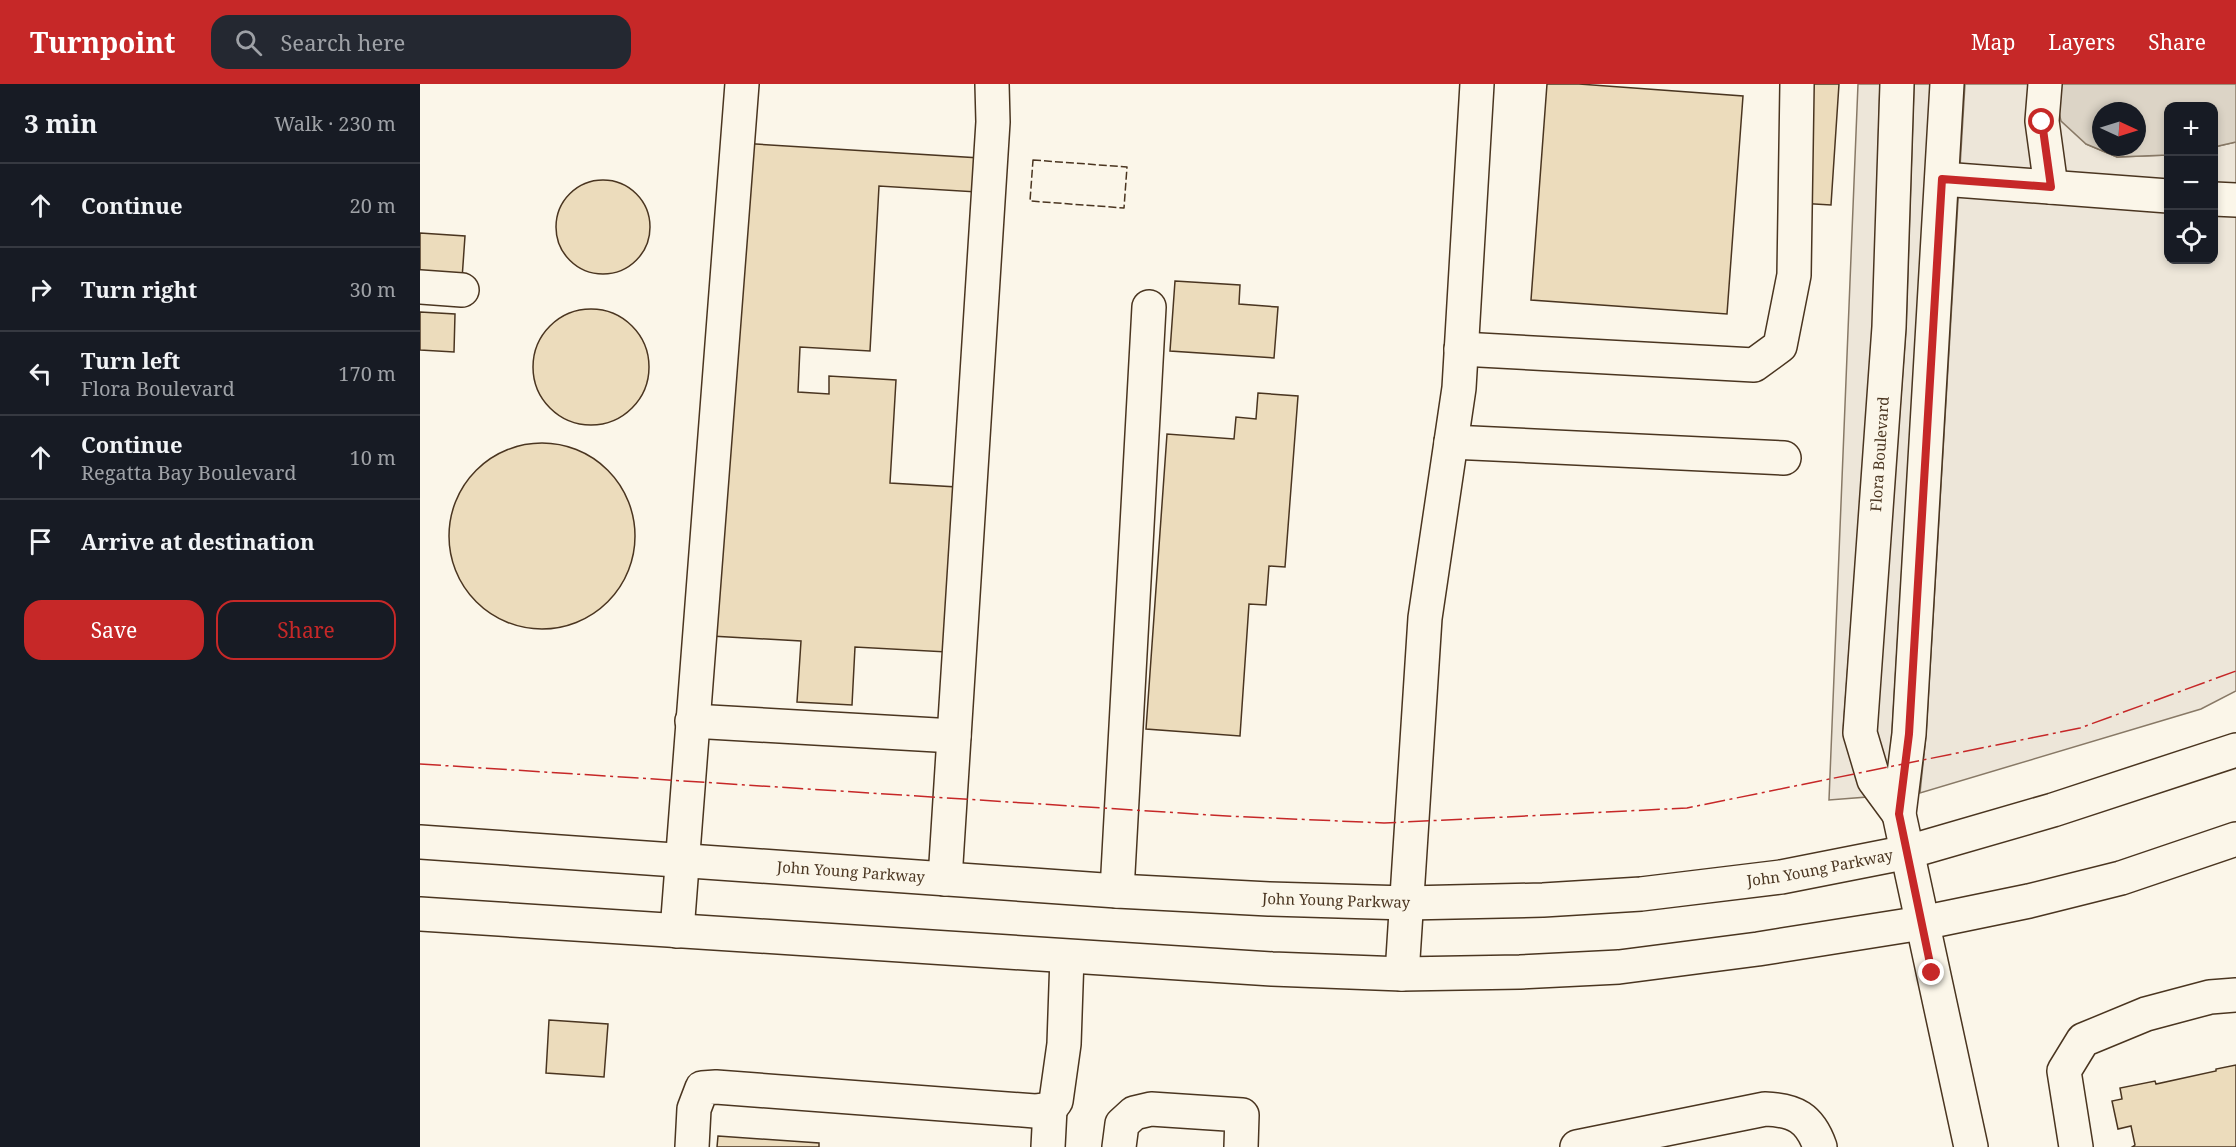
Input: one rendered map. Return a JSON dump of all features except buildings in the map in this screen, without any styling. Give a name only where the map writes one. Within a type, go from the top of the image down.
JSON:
[{"type":"main road","points":[[677,931],[742,84]]},
{"type":"main road","points":[[945,879],[993,122],[992,84]]},
{"type":"main road","points":[[1402,974],[1425,618],[1459,388],[1477,84]]},
{"type":"main road","points":[[1461,349],[1754,365],[1780,346],[1794,275],[1797,84]]},
{"type":"main road","name":"Flora Boulevard","points":[[1897,84],[1889,327],[1860,733],[1874,780],[1899,814]]},
{"type":"main road","name":"Flora Boulevard","points":[[1947,84],[1909,734],[1899,814],[1971,1147]]},
{"type":"main road","points":[[2045,84],[2042,122],[2051,187]]},
{"type":"main road","points":[[1942,179],[2164,196]]},
{"type":"main road","points":[[2218,199],[2236,200]]},
{"type":"main road","points":[[420,287],[462,290]]},
{"type":"main road","points":[[1117,891],[1149,307]]},
{"type":"main road","points":[[1451,442],[1784,458]]},
{"type":"main road","points":[[692,721],[954,736]]},
{"type":"main road","name":"John Young Parkway","points":[[420,842],[1117,891],[1407,903],[1543,900],[1641,894],[1780,877],[1908,852],[2053,810],[2236,750]]},
{"type":"main road","points":[[420,914],[1272,969],[1402,974],[1520,972],[1619,967],[1758,949],[1922,922],[2029,901],[2121,878],[2236,839]]},
{"type":"main road","points":[[1048,1147],[1050,1109],[1056,1101],[1064,1044],[1067,957]]},
{"type":"main road","points":[[2076,1147],[2064,1071],[2083,1041],[2146,1014],[2210,997],[2236,995]]},
{"type":"main road","points":[[692,1147],[694,1108],[702,1088],[716,1087],[1035,1111],[1050,1109]]},
{"type":"main road","points":[[1119,1147],[1122,1124],[1134,1113],[1151,1109],[1242,1115],[1241,1147]]},
{"type":"main road","points":[[1577,1147],[1765,1109],[1786,1110],[1809,1123],[1820,1147]]},
{"type":"shaded area","points":[[1858,84],[1880,84],[1873,326],[1843,732],[1858,784],[1867,797],[1829,800]]},
{"type":"shaded area","points":[[1914,84],[1931,84],[1888,769],[1876,732],[1906,328]]},
{"type":"shaded area","points":[[1965,84],[2052,84],[2086,144],[2092,147],[2092,156],[2164,155],[2164,264],[2218,264],[2218,146],[2236,142],[2236,691],[2201,709],[1920,793],[1926,735]]},
{"type":"shaded area","points":[[2052,84],[2236,84],[2236,142],[2218,146],[2218,102],[2164,102],[2164,155],[2146,156],[2146,102],[2092,102],[2092,147],[2086,144],[2061,121]]},
{"type":"fence","points":[[1033,160],[1127,167],[1124,208],[1030,201],[1033,160]]},
{"type":"power","points":[[420,764],[1227,816],[1384,823],[1687,808],[2080,728],[2236,671]]},
{"type":"route","points":[[1932,973],[1899,814],[1909,734],[1942,179],[2051,187],[2042,122]]}]
